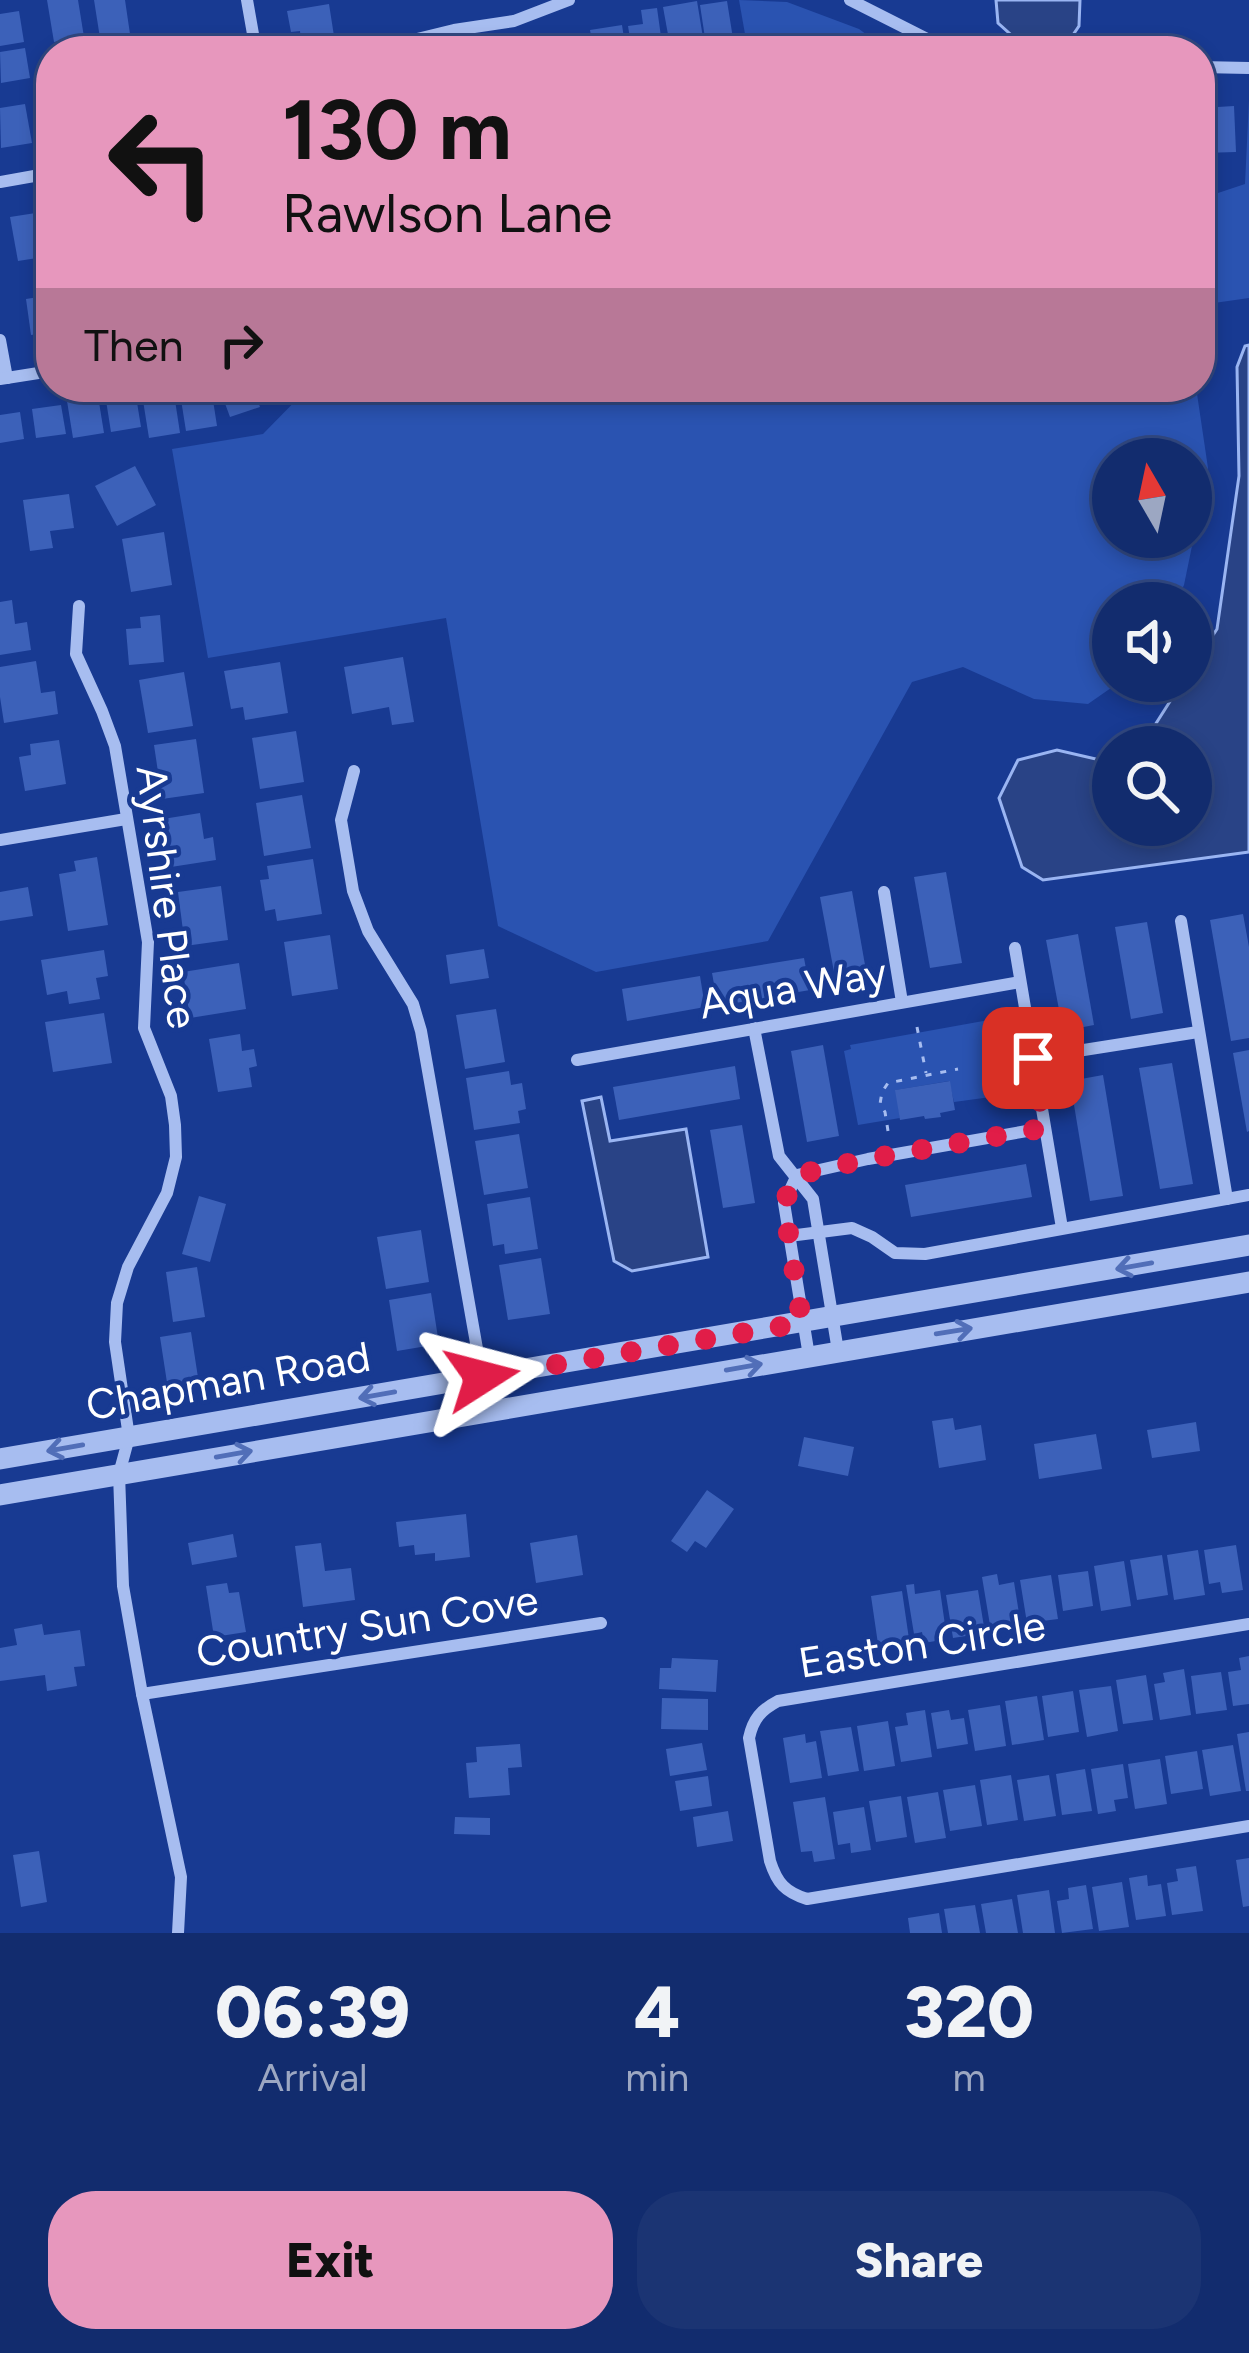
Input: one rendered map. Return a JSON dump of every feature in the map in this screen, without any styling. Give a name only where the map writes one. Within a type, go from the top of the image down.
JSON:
[{"type":"street","points":[[247,0],[253,36]]},
{"type":"street","points":[[429,36],[514,21],[569,0]]},
{"type":"street","points":[[850,0],[866,3],[924,36]]},
{"type":"street","points":[[1215,67],[1249,68]]},
{"type":"street","points":[[0,182],[36,176]]},
{"type":"street","points":[[0,340],[3,379],[36,374]]},
{"type":"street","name":"Ayrshire Place","points":[[79,606],[76,654],[115,746],[148,942],[144,1028],[171,1096],[176,1157],[167,1193],[128,1267],[117,1303],[115,1342],[129,1437],[119,1474],[124,1586],[181,1877],[178,1933]]},
{"type":"street","points":[[354,771],[341,820],[353,891],[368,932],[413,1004],[421,1031],[482,1377]]},
{"type":"street","points":[[0,840],[126,819]]},
{"type":"street","points":[[884,892],[902,1002]]},
{"type":"street","points":[[1181,921],[1227,1199]]},
{"type":"street","points":[[1015,948],[1062,1228]]},
{"type":"street","name":"Aqua Way","points":[[577,1060],[1020,982]]},
{"type":"street","points":[[754,1028],[779,1156],[813,1198],[838,1351]]},
{"type":"street","points":[[1033,1058],[1198,1032]]},
{"type":"street","points":[[796,1175],[1044,1128]]},
{"type":"street","points":[[796,1175],[784,1203],[809,1355]]},
{"type":"street","points":[[789,1237],[852,1228],[895,1253],[925,1253],[1249,1195]]},
{"type":"street","name":"Chapman Road","points":[[0,1459],[1249,1245]]},
{"type":"street","name":"Chapman Road","points":[[0,1495],[1249,1282]]},
{"type":"street","name":"Country Sun Cove","points":[[142,1694],[601,1623]]},
{"type":"street","name":"Easton Circle","points":[[1249,1624],[778,1701],[752,1724],[749,1738],[776,1880],[790,1894],[807,1899],[1249,1826]]},
{"type":"path","points":[[917,1028],[926,1074]]},
{"type":"path","points":[[888,1130],[880,1104],[888,1083],[958,1069]]},
{"type":"shaded area","points":[[739,0],[787,2],[869,36],[745,36]]},
{"type":"shaded area","points":[[996,0],[1080,0],[1079,26],[1072,36],[1013,36],[998,23]]},
{"type":"shaded area","points":[[1249,100],[1249,298],[1215,303],[1215,194],[1245,184]]},
{"type":"shaded area","points":[[1249,345],[1249,852],[1043,880],[1022,867],[999,798],[1018,760],[1057,750],[1092,758],[1092,846],[1212,846],[1212,726],[1154,726],[1170,702],[1212,702],[1212,637],[1217,629],[1239,476],[1237,367]]},
{"type":"shaded area","points":[[294,402],[1198,402],[1204,438],[1092,438],[1092,558],[1190,558],[1185,582],[1092,582],[1092,701],[1034,699],[963,667],[912,682],[768,941],[596,972],[498,926],[446,618],[208,658],[172,449],[263,434]]},
{"type":"shaded area","points":[[1000,1018],[1013,1094],[954,1102],[949,1081],[896,1090],[900,1118],[858,1125],[844,1051],[850,1045]]},
{"type":"shaded area","points":[[601,1097],[610,1141],[686,1129],[708,1257],[632,1271],[614,1261],[582,1101]]},
{"type":"building","points":[[47,0],[78,0],[84,36],[53,36]]},
{"type":"building","points":[[94,0],[125,0],[130,34],[100,36]]},
{"type":"building","points":[[697,1],[703,36],[668,36],[663,7]]},
{"type":"building","points":[[727,1],[733,36],[705,36],[700,5]]},
{"type":"building","points":[[329,4],[334,36],[291,32],[287,11]]},
{"type":"building","points":[[657,8],[661,36],[630,36],[628,26],[643,24],[641,10]]},
{"type":"building","points":[[19,11],[24,42],[0,46],[0,14]]},
{"type":"building","points":[[622,25],[624,36],[591,36],[590,30]]},
{"type":"building","points":[[25,48],[30,78],[1,83],[0,52]]},
{"type":"building","points":[[25,104],[32,143],[1,148],[0,108]]},
{"type":"building","points":[[1234,106],[1236,152],[1215,153],[1215,107]]},
{"type":"building","points":[[36,213],[36,258],[18,261],[10,217]]},
{"type":"building","points":[[36,297],[36,334],[31,335],[26,299]]},
{"type":"building","points":[[67,402],[99,402],[104,433],[73,438]]},
{"type":"building","points":[[106,402],[137,402],[141,427],[111,432]]},
{"type":"building","points":[[143,402],[175,402],[180,433],[149,438]]},
{"type":"building","points":[[181,402],[213,402],[217,426],[186,431]]},
{"type":"building","points":[[224,402],[258,402],[260,407],[230,417]]},
{"type":"building","points":[[61,405],[66,434],[36,438],[32,409]]},
{"type":"building","points":[[20,412],[24,439],[0,443],[0,415]]},
{"type":"building","points":[[135,466],[156,505],[117,526],[95,486]]},
{"type":"building","points":[[69,494],[74,528],[50,531],[53,548],[30,551],[23,500]]},
{"type":"building","points":[[164,532],[172,585],[131,592],[122,539]]},
{"type":"building","points":[[12,600],[15,624],[27,622],[31,650],[0,655],[0,602]]},
{"type":"building","points":[[160,615],[164,662],[129,665],[126,629],[141,628],[140,617]]},
{"type":"building","points":[[403,657],[414,722],[392,725],[389,707],[352,714],[344,667]]},
{"type":"building","points":[[36,661],[41,693],[55,691],[58,714],[4,723],[0,667]]},
{"type":"building","points":[[280,662],[288,713],[245,720],[243,707],[231,709],[224,671]]},
{"type":"building","points":[[184,672],[193,726],[148,733],[139,680]]},
{"type":"building","points":[[296,731],[304,782],[260,789],[252,738]]},
{"type":"building","points":[[196,739],[204,793],[162,799],[154,745]]},
{"type":"building","points":[[59,740],[66,784],[25,791],[19,757],[31,755],[30,744]]},
{"type":"building","points":[[302,795],[311,848],[264,856],[256,803]]},
{"type":"building","points":[[200,813],[204,839],[213,837],[216,860],[171,867],[163,819]]},
{"type":"building","points":[[97,857],[108,925],[68,931],[59,874],[76,871],[74,861]]},
{"type":"building","points":[[313,859],[322,914],[277,921],[275,909],[265,911],[260,880],[269,879],[267,866]]},
{"type":"building","points":[[946,872],[962,963],[930,968],[914,877]]},
{"type":"building","points":[[221,886],[228,940],[185,946],[178,892]]},
{"type":"building","points":[[28,887],[33,916],[0,921],[0,892]]},
{"type":"building","points":[[852,891],[868,982],[837,988],[820,897]]},
{"type":"building","points":[[1243,914],[1249,947],[1249,1038],[1231,1041],[1210,920]]},
{"type":"building","points":[[1147,922],[1163,1013],[1131,1019],[1115,927]]},
{"type":"building","points":[[1078,934],[1094,1025],[1063,1031],[1046,940]]},
{"type":"building","points":[[330,935],[338,989],[292,996],[284,942]]},
{"type":"building","points":[[484,949],[489,978],[450,984],[446,955]]},
{"type":"building","points":[[104,950],[108,976],[96,978],[100,999],[69,1004],[67,991],[47,995],[41,960]]},
{"type":"building","points":[[804,958],[810,990],[718,1006],[712,973]]},
{"type":"building","points":[[239,963],[246,1009],[190,1018],[183,972]]},
{"type":"building","points":[[700,976],[705,1007],[627,1021],[622,989]]},
{"type":"building","points":[[496,1009],[505,1062],[465,1069],[456,1015]]},
{"type":"building","points":[[104,1013],[112,1063],[53,1072],[45,1022]]},
{"type":"building","points":[[240,1034],[242,1051],[254,1049],[257,1066],[249,1068],[252,1087],[218,1092],[209,1039]]},
{"type":"building","points":[[823,1045],[839,1136],[807,1142],[791,1051]]},
{"type":"building","points":[[1249,1050],[1249,1131],[1247,1132],[1233,1053]]},
{"type":"building","points":[[1172,1063],[1193,1184],[1160,1189],[1139,1068]]},
{"type":"building","points":[[735,1066],[740,1099],[619,1120],[613,1087]]},
{"type":"building","points":[[509,1071],[511,1085],[522,1083],[526,1109],[518,1111],[520,1123],[474,1130],[466,1078]]},
{"type":"building","points":[[1103,1075],[1123,1196],[1090,1201],[1070,1081]]},
{"type":"building","points":[[950,1081],[955,1110],[940,1113],[941,1117],[900,1120],[895,1090]]},
{"type":"building","points":[[742,1125],[755,1203],[723,1208],[710,1130]]},
{"type":"building","points":[[519,1134],[528,1188],[484,1195],[475,1141]]},
{"type":"building","points":[[1026,1164],[1032,1197],[911,1217],[905,1185]]},
{"type":"building","points":[[199,1196],[226,1204],[210,1262],[182,1254]]},
{"type":"building","points":[[530,1197],[538,1249],[505,1254],[504,1244],[493,1246],[487,1204]]},
{"type":"building","points":[[421,1230],[429,1282],[386,1289],[377,1237]]},
{"type":"building","points":[[541,1258],[550,1314],[508,1320],[499,1265]]},
{"type":"building","points":[[197,1267],[205,1317],[173,1322],[166,1272]]},
{"type":"building","points":[[431,1293],[439,1344],[397,1351],[389,1300]]},
{"type":"building","points":[[191,1332],[199,1384],[168,1389],[160,1337]]},
{"type":"building","points":[[953,1418],[955,1430],[981,1425],[986,1460],[939,1468],[932,1421]]},
{"type":"building","points":[[1196,1422],[1200,1451],[1152,1458],[1147,1430]]},
{"type":"building","points":[[1096,1434],[1102,1469],[1039,1479],[1034,1444]]},
{"type":"building","points":[[804,1437],[854,1447],[848,1476],[798,1466]]},
{"type":"building","points":[[707,1490],[734,1509],[706,1548],[695,1541],[687,1552],[671,1541]]},
{"type":"building","points":[[466,1514],[470,1557],[435,1561],[435,1553],[415,1555],[414,1545],[399,1547],[396,1522]]},
{"type":"building","points":[[233,1534],[237,1557],[192,1565],[188,1543]]},
{"type":"building","points":[[577,1535],[583,1575],[536,1583],[530,1543]]},
{"type":"building","points":[[321,1543],[325,1571],[351,1568],[355,1600],[303,1607],[295,1546]]},
{"type":"building","points":[[1236,1545],[1243,1590],[1222,1593],[1220,1582],[1209,1584],[1204,1550]]},
{"type":"building","points":[[1198,1550],[1205,1595],[1174,1600],[1167,1555]]},
{"type":"building","points":[[1162,1555],[1168,1595],[1137,1600],[1130,1560]]},
{"type":"building","points":[[1124,1561],[1131,1606],[1101,1611],[1094,1566]]},
{"type":"building","points":[[1088,1571],[1093,1606],[1063,1611],[1058,1575]]},
{"type":"building","points":[[997,1574],[999,1585],[1014,1582],[1021,1626],[991,1631],[982,1577]]},
{"type":"building","points":[[1051,1575],[1058,1619],[1027,1623],[1020,1580]]},
{"type":"building","points":[[227,1583],[229,1593],[239,1592],[246,1632],[214,1637],[206,1586]]},
{"type":"building","points":[[914,1584],[915,1594],[940,1590],[947,1639],[924,1643],[922,1632],[914,1634],[906,1585]]},
{"type":"building","points":[[978,1590],[985,1633],[953,1638],[946,1595]]},
{"type":"building","points":[[902,1591],[909,1639],[878,1644],[871,1596]]},
{"type":"building","points":[[42,1624],[44,1635],[80,1630],[85,1666],[74,1667],[77,1686],[47,1691],[45,1675],[0,1681],[0,1648],[17,1645],[14,1629]]},
{"type":"building","points":[[1249,1656],[1249,1704],[1233,1706],[1228,1672],[1241,1670],[1239,1658]]},
{"type":"building","points":[[672,1658],[718,1660],[716,1692],[659,1689],[660,1668],[671,1668]]},
{"type":"building","points":[[1184,1669],[1191,1715],[1160,1720],[1154,1684],[1165,1682],[1163,1673]]},
{"type":"building","points":[[1221,1672],[1227,1710],[1196,1714],[1191,1676]]},
{"type":"building","points":[[1146,1675],[1153,1720],[1123,1724],[1116,1680]]},
{"type":"building","points":[[1111,1686],[1118,1731],[1087,1737],[1079,1690]]},
{"type":"building","points":[[1073,1691],[1079,1732],[1048,1737],[1042,1696]]},
{"type":"building","points":[[1037,1696],[1044,1740],[1012,1745],[1005,1701]]},
{"type":"building","points":[[662,1698],[708,1699],[708,1730],[661,1729]]},
{"type":"building","points":[[1000,1705],[1006,1746],[975,1751],[968,1710]]},
{"type":"building","points":[[925,1710],[932,1757],[901,1762],[895,1727],[908,1725],[906,1713]]},
{"type":"building","points":[[949,1710],[951,1720],[964,1718],[968,1744],[937,1749],[931,1713]]},
{"type":"building","points":[[888,1721],[895,1766],[864,1771],[857,1726]]},
{"type":"building","points":[[851,1727],[859,1771],[828,1776],[820,1731]]},
{"type":"building","points":[[1249,1732],[1249,1791],[1246,1791],[1237,1734]]},
{"type":"building","points":[[805,1734],[806,1743],[816,1741],[822,1778],[790,1783],[783,1738]]},
{"type":"building","points":[[702,1743],[707,1770],[670,1776],[666,1749]]},
{"type":"building","points":[[520,1744],[522,1767],[508,1768],[510,1795],[469,1798],[466,1763],[477,1762],[476,1747]]},
{"type":"building","points":[[1233,1745],[1241,1791],[1210,1796],[1202,1750]]},
{"type":"building","points":[[1197,1751],[1203,1789],[1171,1794],[1165,1756]]},
{"type":"building","points":[[1160,1759],[1167,1804],[1135,1809],[1128,1764]]},
{"type":"building","points":[[1123,1764],[1128,1798],[1114,1800],[1116,1811],[1098,1814],[1091,1769]]},
{"type":"building","points":[[1085,1769],[1092,1811],[1062,1815],[1056,1774]]},
{"type":"building","points":[[1011,1775],[1018,1820],[987,1825],[980,1780]]},
{"type":"building","points":[[1049,1775],[1056,1816],[1024,1821],[1017,1780]]},
{"type":"building","points":[[708,1776],[712,1806],[680,1811],[675,1781]]},
{"type":"building","points":[[975,1785],[982,1826],[950,1831],[943,1790]]},
{"type":"building","points":[[938,1792],[946,1838],[915,1843],[907,1797]]},
{"type":"building","points":[[901,1796],[907,1837],[876,1842],[869,1801]]},
{"type":"building","points":[[825,1797],[835,1859],[814,1862],[812,1851],[801,1852],[793,1802]]},
{"type":"building","points":[[864,1807],[871,1850],[851,1853],[850,1843],[838,1845],[833,1812]]},
{"type":"building","points":[[728,1811],[733,1841],[697,1847],[693,1817]]},
{"type":"building","points":[[455,1817],[490,1818],[490,1835],[454,1834]]},
{"type":"building","points":[[39,1851],[47,1902],[21,1907],[13,1855]]},
{"type":"building","points":[[1249,1858],[1249,1906],[1243,1907],[1236,1860]]},
{"type":"building","points":[[1196,1866],[1203,1911],[1172,1915],[1167,1883],[1178,1881],[1176,1869]]},
{"type":"building","points":[[1147,1875],[1148,1886],[1161,1884],[1166,1916],[1136,1920],[1129,1878]]},
{"type":"building","points":[[1122,1882],[1129,1927],[1099,1931],[1092,1887]]},
{"type":"building","points":[[1086,1885],[1093,1929],[1062,1933],[1057,1901],[1069,1899],[1068,1888]]},
{"type":"building","points":[[1049,1890],[1055,1933],[1023,1933],[1017,1895]]},
{"type":"building","points":[[1012,1899],[1018,1933],[986,1933],[981,1904]]},
{"type":"building","points":[[975,1905],[980,1933],[948,1933],[944,1909]]},
{"type":"building","points":[[939,1913],[942,1933],[910,1933],[908,1918]]},
{"type":"route","points":[[482,1377],[802,1323],[784,1203],[796,1175],[1044,1128],[1033,1058]]}]
